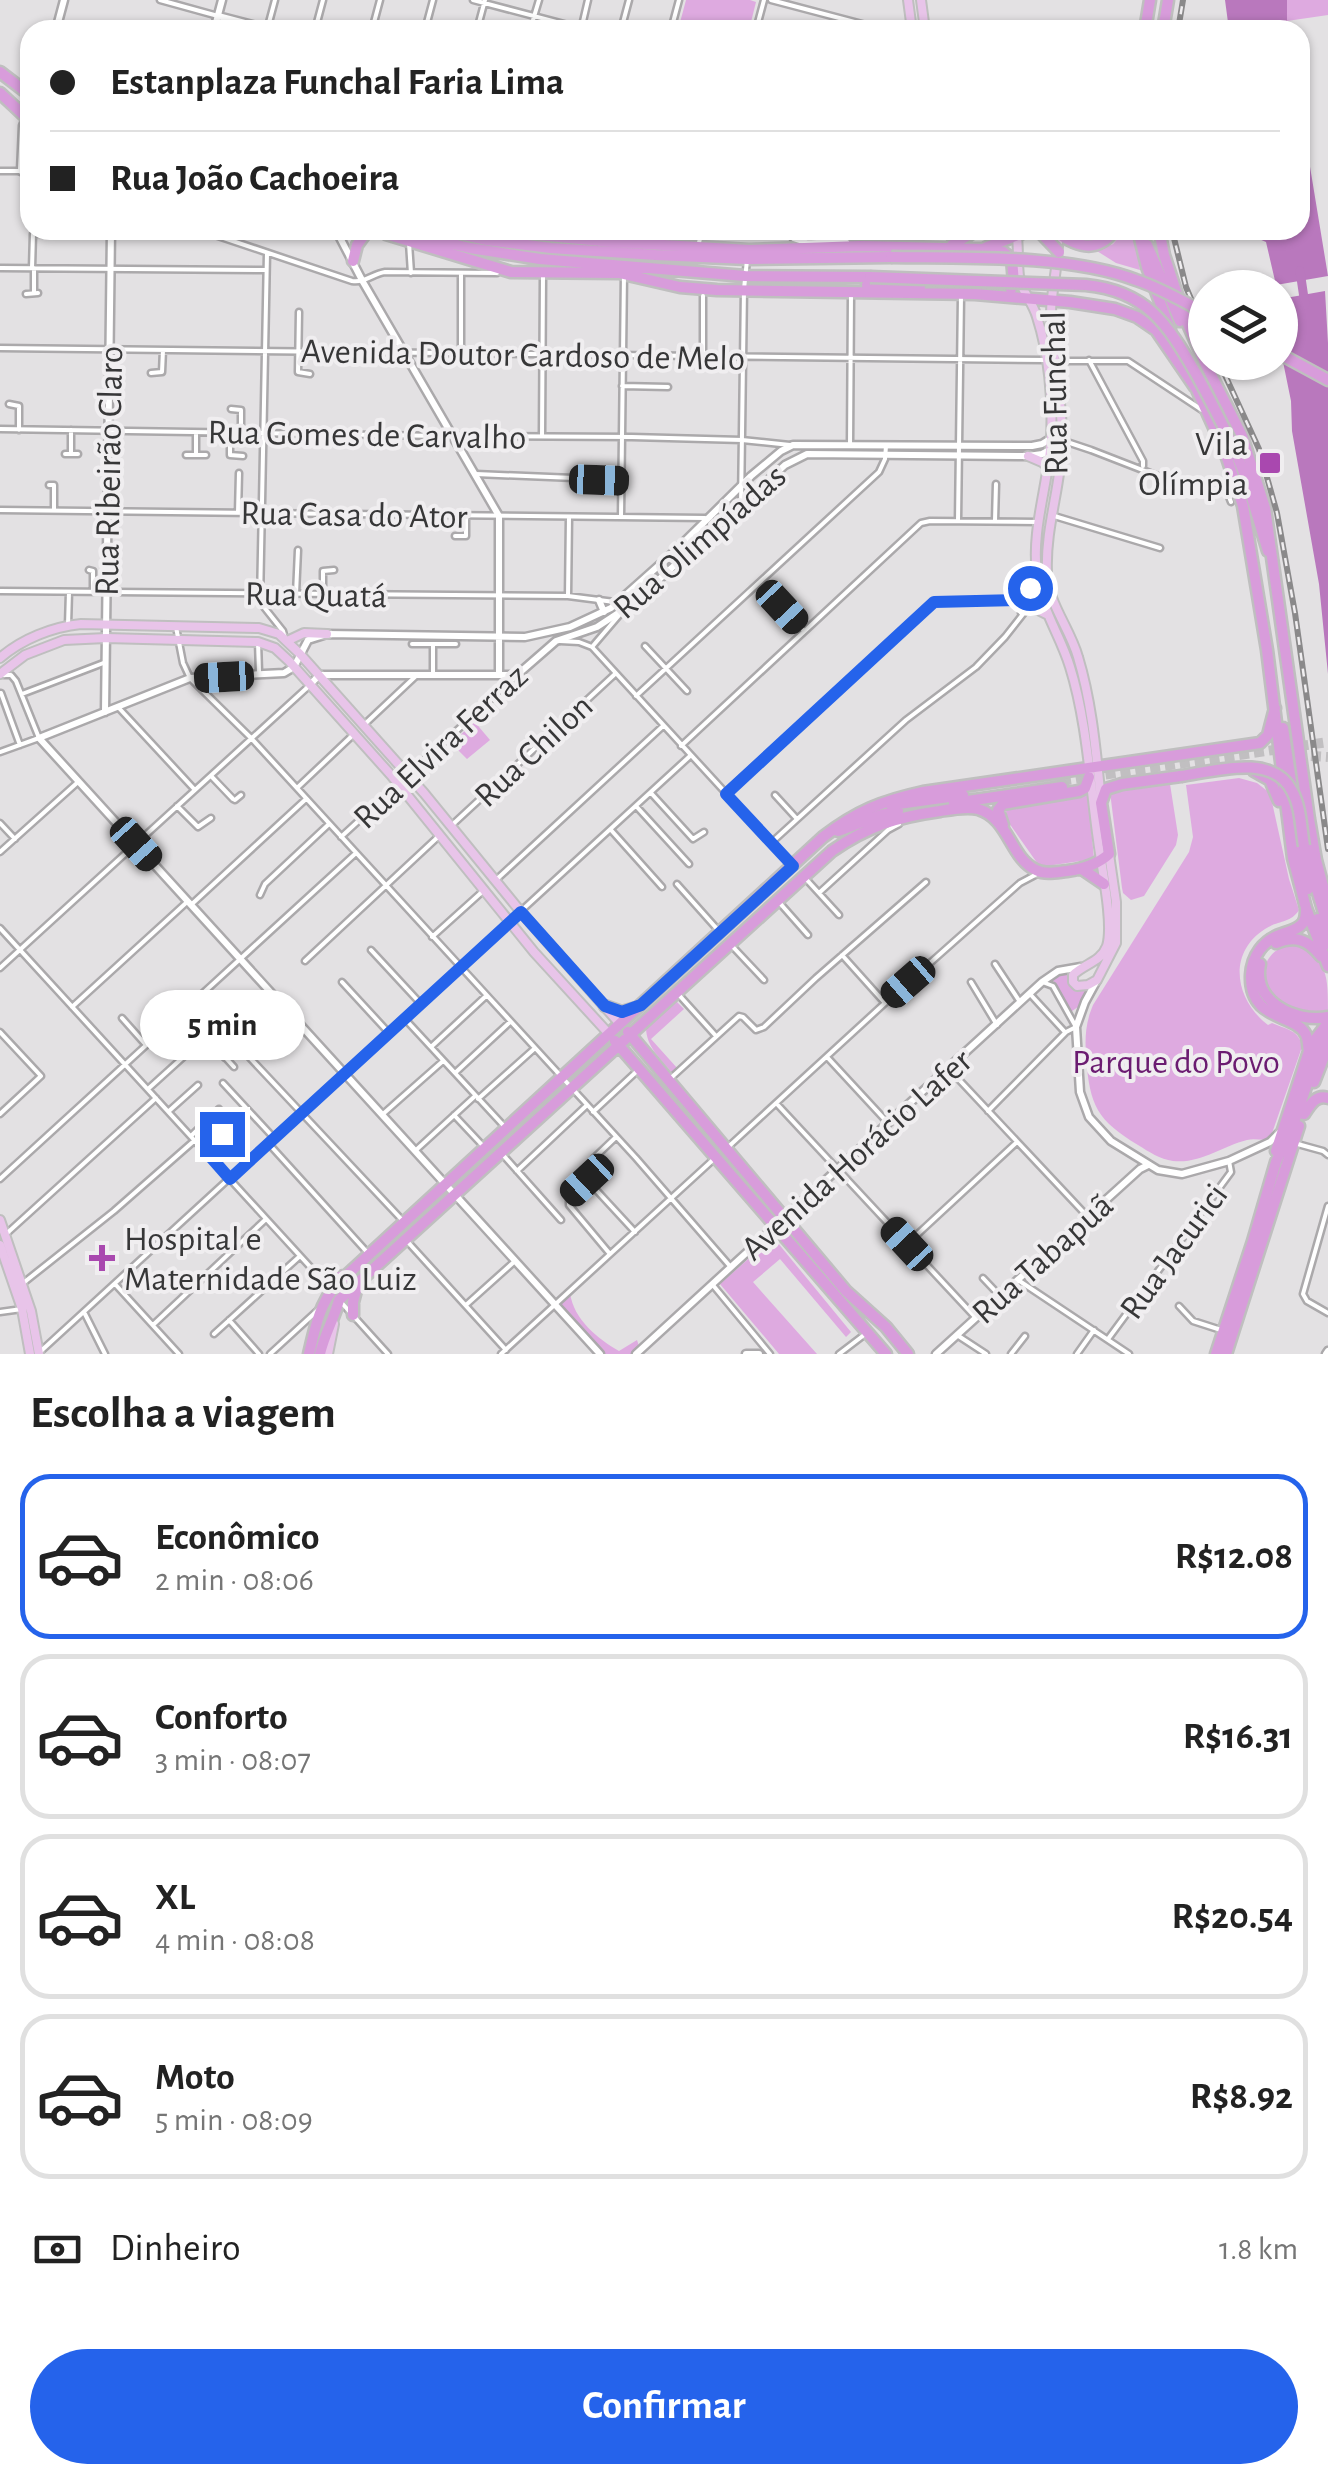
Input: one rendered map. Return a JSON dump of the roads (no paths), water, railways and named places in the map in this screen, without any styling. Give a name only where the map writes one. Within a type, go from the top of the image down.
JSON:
[{"type":"highway","points":[[0,72],[20,87]]},
{"type":"highway","points":[[0,96],[20,111]]},
{"type":"highway","points":[[353,262],[361,240]]},
{"type":"highway","points":[[437,240],[540,259],[745,276],[1086,285],[1130,296],[1156,314],[1172,333],[1210,399],[1234,448],[1275,567]]},
{"type":"highway","points":[[489,240],[551,248],[1055,263],[1097,269]]},
{"type":"highway","points":[[646,240],[748,255],[764,250],[861,246],[984,248],[1007,253],[1014,262],[1013,286],[996,295]]},
{"type":"highway","points":[[934,247],[962,240]]},
{"type":"highway","points":[[984,248],[1000,240]]},
{"type":"highway","points":[[1048,240],[1071,260],[1136,280],[1188,305]]},
{"type":"highway","points":[[1071,240],[1094,246],[1105,240]]},
{"type":"highway","points":[[1143,240],[1158,300],[1226,452],[1242,506],[1270,674],[1292,858],[1328,965]]},
{"type":"highway","points":[[1145,240],[1171,304],[1188,332]]},
{"type":"highway","points":[[1162,240],[1188,323]]},
{"type":"highway","points":[[409,241],[512,272],[624,274],[680,286],[996,295],[1115,310],[1148,324],[1196,387]]},
{"type":"highway","points":[[764,250],[781,255],[848,253],[886,257]]},
{"type":"highway","points":[[761,276],[975,294]]},
{"type":"highway","points":[[1298,364],[1328,380]]},
{"type":"highway","points":[[1216,380],[1252,462],[1265,508],[1309,819],[1328,906]]},
{"type":"highway","points":[[1289,672],[1292,786]]},
{"type":"highway","points":[[1270,674],[1278,701],[1310,909],[1328,944]]},
{"type":"highway","points":[[309,1354],[322,1307],[358,1283],[676,992],[793,866],[847,819],[900,797],[1260,743],[1271,729],[1274,708]]},
{"type":"highway","points":[[1181,755],[1208,758],[1211,762],[1207,768]]},
{"type":"highway","points":[[1176,776],[1183,771],[1207,768],[1248,769],[1267,777],[1276,790],[1288,831]]},
{"type":"highway","points":[[1082,869],[1105,857],[1101,802],[1108,788],[1176,776],[1260,768],[1276,774],[1292,791],[1316,905],[1303,923],[1264,944],[1252,965],[1251,982],[1259,1002],[1274,1016],[1301,1028],[1317,1068],[1223,1331],[1221,1354]]},
{"type":"highway","points":[[1008,835],[998,813],[1000,805],[1078,791],[1085,788],[1096,769]]},
{"type":"highway","points":[[824,838],[891,812],[1062,784],[886,806],[847,819]]},
{"type":"highway","points":[[832,850],[883,822],[976,808],[992,817],[1036,869],[1082,869],[1104,884]]},
{"type":"highway","points":[[320,1354],[324,1334],[336,1314],[335,1296],[348,1274],[641,1005],[777,899],[850,832],[870,819]]},
{"type":"highway","points":[[1304,848],[1328,926]]},
{"type":"highway","points":[[1221,1354],[1304,1114],[1318,1034],[1328,1020],[1274,1005],[1262,990],[1258,976],[1264,954],[1284,940],[1305,940],[1328,965]]},
{"type":"highway","points":[[1252,965],[1254,983],[1264,1002],[1308,1027]]},
{"type":"highway","points":[[605,1006],[622,1012],[641,1005]]},
{"type":"highway","points":[[646,1019],[642,1035],[647,1055]]},
{"type":"highway","points":[[620,1024],[690,1107],[720,1154]]},
{"type":"highway","points":[[1276,1162],[1296,1117],[1318,1048],[1328,1032]]},
{"type":"highway","points":[[609,1034],[780,1223],[886,1354]]},
{"type":"highway","points":[[1276,1162],[1284,1124],[1314,1054],[1328,1046]]},
{"type":"highway","points":[[1221,1354],[1276,1162],[1314,1054]]},
{"type":"highway","points":[[598,1063],[617,1057],[637,1066]]},
{"type":"highway","points":[[660,1093],[681,1114],[687,1114],[690,1107]]},
{"type":"highway","points":[[1304,1114],[1314,1100],[1328,1098]]},
{"type":"highway","points":[[691,1129],[698,1118]]},
{"type":"highway","points":[[780,1223],[908,1354]]},
{"type":"highway","points":[[317,1274],[330,1280],[348,1274]]},
{"type":"highway","points":[[353,1315],[358,1283]]},
{"type":"highway","points":[[855,1318],[863,1319],[869,1312]]},
{"type":"highway","points":[[868,1333],[884,1333],[897,1340]]},
{"type":"main road","name":"Rua Funchal","points":[[1017,240],[1018,273],[1037,314],[1046,360],[1051,438],[1036,564]]},
{"type":"main road","name":"Rua Funchal","points":[[1056,240],[1052,327],[1062,443],[1046,572],[1053,600],[1078,657],[1090,705],[1096,769]]},
{"type":"main road","points":[[1028,456],[1048,467]]},
{"type":"main road","points":[[1039,522],[1046,525],[1048,545]]},
{"type":"main road","points":[[1036,564],[1046,614],[1072,672],[1101,802]]},
{"type":"main road","points":[[1024,605],[1046,614]]},
{"type":"main road","points":[[1,654],[30,638],[68,625],[259,628],[275,632],[320,675],[408,774],[521,912],[620,1024]]},
{"type":"main road","points":[[286,640],[304,633],[327,634]]},
{"type":"main road","points":[[0,675],[16,660],[64,640],[258,642],[275,648],[398,784],[510,923],[609,1034]]},
{"type":"main road","points":[[1096,769],[1117,937],[1114,950],[1096,980],[1083,986],[1074,984],[1073,975],[1096,961],[1107,945],[1105,857]]},
{"type":"main road","points":[[440,836],[450,834],[465,844]]},
{"type":"main road","points":[[550,970],[564,960]]},
{"type":"main road","points":[[0,1220],[32,1318],[36,1354]]},
{"type":"main road","points":[[0,1245],[36,1354]]},
{"type":"main road","points":[[328,1354],[336,1314]]},
{"type":"street","points":[[160,0],[233,20]]},
{"type":"street","points":[[217,20],[222,0]]},
{"type":"street","points":[[474,0],[549,20]]},
{"type":"street","points":[[533,20],[538,0]]},
{"type":"street","points":[[771,0],[847,20]]},
{"type":"street","points":[[26,294],[36,294],[33,240]]},
{"type":"street","name":"Rua Ribeirão Claro","points":[[106,712],[110,240]]},
{"type":"street","points":[[229,240],[352,281],[363,282],[380,273],[512,272]]},
{"type":"street","points":[[341,240],[498,516],[499,676]]},
{"type":"street","points":[[698,247],[700,240]]},
{"type":"street","points":[[839,240],[861,246]]},
{"type":"street","points":[[409,241],[411,273]]},
{"type":"street","points":[[267,253],[260,594],[261,604],[286,640]]},
{"type":"street","points":[[742,505],[744,289],[748,255]]},
{"type":"street","points":[[0,268],[266,270]]},
{"type":"street","points":[[542,436],[543,272]]},
{"type":"street","points":[[461,273],[461,354]]},
{"type":"street","points":[[621,518],[624,274]]},
{"type":"street","points":[[850,291],[850,446]]},
{"type":"street","points":[[958,521],[961,294]]},
{"type":"street","points":[[702,356],[703,296]]},
{"type":"street","points":[[298,312],[298,372],[310,374]]},
{"type":"street","name":"Avenida Doutor Cardoso de Melo","points":[[0,348],[1046,360]]},
{"type":"street","points":[[151,373],[162,372],[163,350]]},
{"type":"street","points":[[1090,360],[1144,460],[1142,468]]},
{"type":"street","points":[[1056,361],[1128,362],[1209,414]]},
{"type":"street","points":[[622,386],[668,387]]},
{"type":"street","points":[[10,404],[18,406],[19,430]]},
{"type":"street","points":[[231,408],[241,410],[242,433]]},
{"type":"street","name":"Rua Gomes de Carvalho","points":[[0,430],[742,440],[958,456],[1028,456],[1050,451],[1062,443]]},
{"type":"street","points":[[71,430],[68,454],[78,454]]},
{"type":"street","points":[[196,432],[196,454]]},
{"type":"street","points":[[230,433],[230,456],[243,456]]},
{"type":"street","name":"Rua Gomes de Carvalho","points":[[807,454],[1032,446],[1051,438]]},
{"type":"street","points":[[1062,443],[1142,468],[1194,490],[1226,490],[1231,502]]},
{"type":"street","points":[[772,444],[777,447],[776,454]]},
{"type":"street","points":[[793,445],[807,454]]},
{"type":"street","name":"Rua Olimpíadas","points":[[327,634],[532,636],[570,627],[625,605],[742,485],[776,454],[793,445]]},
{"type":"street","points":[[636,696],[870,481],[882,467],[885,450]]},
{"type":"street","points":[[186,455],[206,454]]},
{"type":"street","name":"Rua Olimpíadas","points":[[538,655],[556,641],[597,627],[785,466],[807,454]]},
{"type":"street","points":[[238,513],[239,472]]},
{"type":"street","points":[[474,474],[622,480]]},
{"type":"street","points":[[995,521],[996,484]]},
{"type":"street","points":[[48,485],[54,485],[54,511]]},
{"type":"street","name":"Rua Casa do Ator","points":[[0,510],[708,518]]},
{"type":"street","points":[[1052,515],[1160,548]]},
{"type":"street","points":[[455,536],[466,536],[466,516]]},
{"type":"street","points":[[568,596],[569,517]]},
{"type":"street","points":[[680,746],[921,523],[1039,522]]},
{"type":"street","points":[[296,594],[298,550]]},
{"type":"street","name":"Rua Funchal","points":[[771,843],[906,720],[976,667],[1020,618],[1036,564]]},
{"type":"street","points":[[89,570],[93,571],[93,592]]},
{"type":"street","points":[[323,594],[323,571],[334,570]]},
{"type":"street","name":"Rua Quatá","points":[[0,591],[568,596],[625,605]]},
{"type":"street","points":[[68,625],[69,592]]},
{"type":"street","points":[[599,600],[604,612]]},
{"type":"street","name":"Rua Funchal","points":[[1024,605],[1053,600]]},
{"type":"street","points":[[726,794],[938,601],[1024,605]]},
{"type":"street","points":[[592,647],[625,605]]},
{"type":"street","name":"Rua Funchal","points":[[1020,618],[1024,605]]},
{"type":"street","points":[[782,607],[804,631]]},
{"type":"street","points":[[176,627],[190,678],[330,824],[731,1268]]},
{"type":"street","points":[[0,752],[190,678],[281,674],[294,667],[311,638],[327,634]]},
{"type":"street","points":[[532,636],[540,643],[538,655]]},
{"type":"street","points":[[585,644],[598,638]]},
{"type":"street","points":[[556,641],[592,647],[793,866]]},
{"type":"street","points":[[258,642],[258,676]]},
{"type":"street","points":[[412,644],[456,644]]},
{"type":"street","points":[[433,676],[434,644]]},
{"type":"street","points":[[646,646],[687,692]]},
{"type":"street","points":[[1,654],[16,660]]},
{"type":"street","name":"Rua Elvira Ferraz","points":[[341,837],[538,655]]},
{"type":"street","points":[[21,694],[106,662]]},
{"type":"street","name":"Rua Chilon","points":[[451,826],[615,674]]},
{"type":"street","points":[[0,675],[11,676],[38,738],[600,1354]]},
{"type":"street","points":[[0,968],[320,675],[517,676]]},
{"type":"street","points":[[364,725],[417,676]]},
{"type":"street","points":[[1,693],[20,744]]},
{"type":"street","points":[[118,707],[195,790]]},
{"type":"street","points":[[495,881],[663,726]]},
{"type":"street","points":[[296,788],[354,734]]},
{"type":"street","points":[[36,1354],[690,756]]},
{"type":"street","points":[[210,776],[234,800],[241,795]]},
{"type":"street","points":[[0,852],[78,781]]},
{"type":"street","points":[[650,793],[693,838],[704,832]]},
{"type":"street","points":[[775,795],[797,819]]},
{"type":"street","points":[[72,1006],[306,799]]},
{"type":"street","points":[[178,806],[198,827],[211,818]]},
{"type":"street","points":[[636,806],[688,864]]},
{"type":"street","points":[[819,892],[888,830],[950,810]]},
{"type":"street","points":[[0,823],[15,839]]},
{"type":"street","points":[[260,895],[264,884],[330,824]]},
{"type":"street","points":[[611,830],[662,887]]},
{"type":"street","points":[[305,961],[440,836]]},
{"type":"street","points":[[0,1179],[356,853]]},
{"type":"street","points":[[406,1240],[503,1352],[1036,869]]},
{"type":"street","points":[[1020,884],[1036,869]]},
{"type":"street","points":[[802,876],[839,915]]},
{"type":"street","points":[[668,1080],[737,1017],[761,1030],[926,882]]},
{"type":"street","points":[[677,884],[764,980]]},
{"type":"street","points":[[432,937],[483,891]]},
{"type":"street","points":[[777,899],[808,935]]},
{"type":"street","points":[[0,928],[388,1354]]},
{"type":"street","points":[[372,950],[421,1004]]},
{"type":"street","points":[[842,955],[885,1002]]},
{"type":"street","points":[[995,964],[1021,1003]]},
{"type":"street","name":"Avenida Horácio Lafer","points":[[636,1354],[1042,982],[1058,971],[1082,967]]},
{"type":"street","points":[[1096,980],[1076,1027],[1080,1092],[1089,1118],[1111,1140],[1158,1170],[1182,1174],[1229,1161],[1270,1142],[1284,1124]]},
{"type":"street","points":[[342,982],[389,1033]]},
{"type":"street","points":[[971,982],[997,1025]]},
{"type":"street","points":[[1042,982],[1053,986],[1076,1027]]},
{"type":"street","points":[[676,992],[716,1036]]},
{"type":"street","points":[[1030,994],[1066,1032]]},
{"type":"street","points":[[431,1046],[486,996]]},
{"type":"street","points":[[183,1011],[234,1067]]},
{"type":"street","points":[[148,1089],[232,1012]]},
{"type":"street","points":[[122,1018],[146,1045]]},
{"type":"street","points":[[405,1019],[506,1129]]},
{"type":"street","points":[[454,1073],[510,1022]]},
{"type":"street","points":[[988,1111],[1066,1032],[1076,1027]]},
{"type":"street","points":[[0,1032],[40,1073],[40,1078],[0,1114]]},
{"type":"street","points":[[225,1058],[240,1044]]},
{"type":"street","points":[[415,1151],[534,1049]]},
{"type":"street","points":[[827,1056],[889,1123]]},
{"type":"street","points":[[250,1058],[404,1222]]},
{"type":"street","points":[[382,1116],[443,1061]]},
{"type":"street","points":[[593,1112],[637,1066]]},
{"type":"street","points":[[948,1069],[1088,1216]]},
{"type":"street","points":[[223,1083],[274,1138]]},
{"type":"street","points":[[169,1112],[198,1085]]},
{"type":"street","points":[[5,1235],[156,1098]]},
{"type":"street","points":[[776,1103],[976,1318]]},
{"type":"street","points":[[517,1171],[587,1106]]},
{"type":"street","points":[[22,1284],[114,1211],[219,1109]]},
{"type":"street","points":[[454,1115],[485,1148]]},
{"type":"street","points":[[208,1154],[224,1136],[234,1146]]},
{"type":"street","points":[[594,1158],[616,1137]]},
{"type":"street","points":[[907,1244],[1017,1142]]},
{"type":"street","points":[[1294,1143],[1324,1150],[1328,1155]]},
{"type":"street","points":[[268,1144],[369,1255]]},
{"type":"street","points":[[501,1153],[560,1220]]},
{"type":"street","name":"Rua Jacurici","points":[[1108,1339],[1231,1172],[1229,1161]]},
{"type":"street","name":"Rua Tabapuã","points":[[936,1354],[1133,1175],[1149,1165]]},
{"type":"street","points":[[598,1170],[569,1197],[568,1205],[610,1254]]},
{"type":"street","points":[[587,1180],[635,1232]]},
{"type":"street","points":[[1328,1206],[1303,1294],[1307,1301],[1328,1313]]},
{"type":"street","points":[[153,1325],[266,1219]]},
{"type":"street","points":[[214,1334],[300,1256]]},
{"type":"street","points":[[465,1306],[515,1261]]},
{"type":"street","points":[[983,1278],[1000,1296]]},
{"type":"street","points":[[1018,1280],[1129,1354]]},
{"type":"street","points":[[115,1284],[178,1354]]},
{"type":"street","points":[[712,1284],[770,1354]]},
{"type":"street","points":[[1179,1306],[1193,1321],[1223,1331]]},
{"type":"street","points":[[270,1354],[322,1307]]},
{"type":"street","points":[[0,1312],[22,1309]]},
{"type":"street","points":[[84,1312],[106,1354]]},
{"type":"street","points":[[229,1320],[259,1354]]},
{"type":"street","points":[[296,1330],[314,1330]]},
{"type":"street","points":[[1077,1354],[1094,1330]]},
{"type":"street","points":[[839,1354],[868,1333]]},
{"type":"street","points":[[957,1335],[986,1354]]},
{"type":"street","points":[[1011,1354],[1025,1336]]},
{"type":"street","points":[[747,1354],[760,1342]]},
{"type":"street","points":[[166,1354],[173,1348]]},
{"type":"street","points":[[747,1354],[759,1354]]},
{"type":"waterway","points":[[1300,271],[1305,305]]},
{"type":"tunnel","points":[[1061,781],[1328,742]]},
{"type":"tunnel","points":[[1296,755],[1328,757]]},
{"type":"railway","points":[[1180,20],[1183,0]]},
{"type":"railway","points":[[1174,240],[1188,292]]},
{"type":"railway","points":[[1227,380],[1259,449],[1277,513],[1328,849]]},
{"type":"place","name":"Vila Olímpia","points":[[1270,463]]},
{"type":"place","name":"Hospital e Maternidade São Luiz","points":[[102,1258]]},
{"type":"park label","name":"Parque do Povo","points":[[1176,1061]]}]
